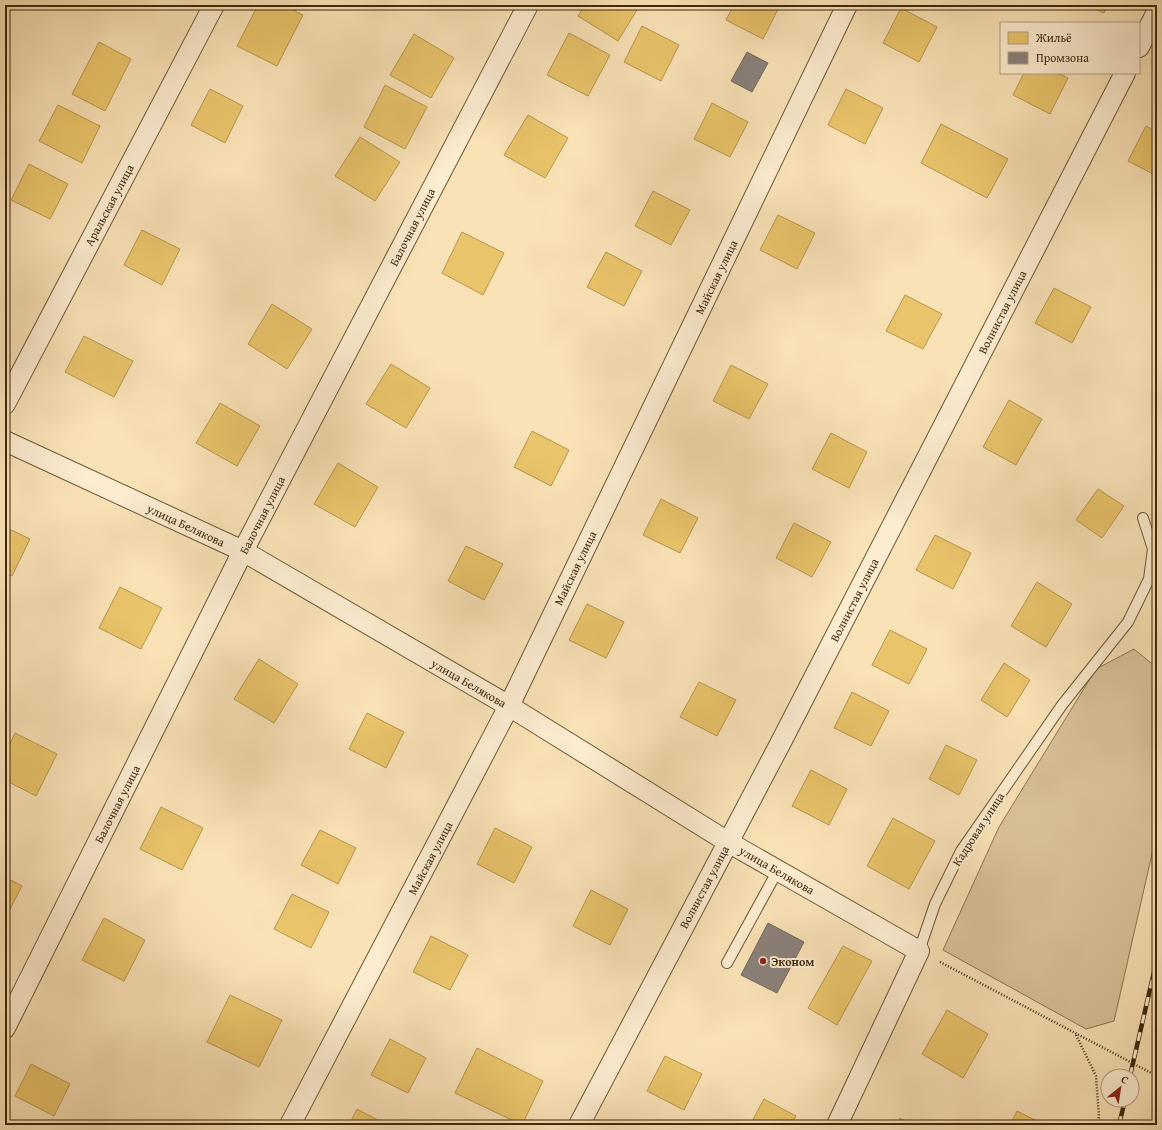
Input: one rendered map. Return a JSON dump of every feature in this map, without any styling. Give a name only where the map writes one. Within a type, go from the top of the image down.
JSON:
[{"type":"street","name":"Аральская улица","points":[[5,404],[214,5]]},
{"type":"street","name":"Балочная улица","points":[[5,1028],[243,551],[528,5]]},
{"type":"street","name":"Майская улица","points":[[290,1125],[509,706],[847,5]]},
{"type":"street","points":[[1140,45],[1157,12]]},
{"type":"street","name":"Волнистая улица","points":[[579,1125],[787,730],[1124,74]]},
{"type":"street","name":"улица Белякова","points":[[5,441],[243,551],[509,706],[728,842],[919,951]]},
{"type":"street","name":"Кадровая улица","points":[[837,1125],[919,951]]},
{"type":"lane","name":"Кадровая улица","points":[[919,951],[934,904],[961,851],[1062,705],[1128,622],[1149,579],[1153,548],[1143,518]]},
{"type":"lane","points":[[727,963],[778,870]]},
{"type":"path","points":[[919,951],[1157,1076]]},
{"type":"path","points":[[1076,1034],[1096,1076],[1099,1117],[1097,1125]]},
{"type":"shaded area","points":[[1134,649],[1157,668],[1157,832],[1114,1021],[1086,1029],[943,950],[999,827],[1096,669]]},
{"type":"building: Жильё","points":[[258,5],[283,5],[303,15],[277,66],[237,46]]},
{"type":"building: Жильё","points":[[585,5],[640,5],[618,41],[578,16]]},
{"type":"building: Жильё","points":[[734,5],[780,5],[763,39],[726,20]]},
{"type":"building: Жильё","points":[[1087,5],[1108,5],[1104,13]]},
{"type":"building: Жильё","points":[[901,8],[937,27],[919,62],[883,43]]},
{"type":"building: Жильё","points":[[642,26],[679,45],[661,81],[624,62]]},
{"type":"building: Жильё","points":[[569,33],[610,55],[588,96],[547,75]]},
{"type":"building: Жильё","points":[[414,34],[454,58],[431,98],[390,75]]},
{"type":"building: Жильё","points":[[99,42],[131,59],[105,111],[72,94]]},
{"type":"building: Жильё","points":[[1024,74],[1060,74],[1068,78],[1050,114],[1013,95]]},
{"type":"building: Жильё","points":[[385,85],[427,107],[405,149],[364,127]]},
{"type":"building: Жильё","points":[[210,89],[243,106],[225,143],[191,125]]},
{"type":"building: Жильё","points":[[846,89],[883,108],[865,144],[828,125]]},
{"type":"building: Жильё","points":[[712,103],[748,122],[730,157],[694,139]]},
{"type":"building: Жильё","points":[[58,105],[100,126],[82,163],[39,141]]},
{"type":"building: Жильё","points":[[528,115],[568,138],[545,178],[504,155]]},
{"type":"building: Жильё","points":[[941,124],[1008,159],[987,198],[921,163]]},
{"type":"building: Жильё","points":[[1146,126],[1157,132],[1157,176],[1128,161]]},
{"type":"building: Жильё","points":[[360,137],[400,162],[375,201],[335,176]]},
{"type":"building: Жильё","points":[[29,164],[68,184],[50,219],[11,200]]},
{"type":"building: Жильё","points":[[653,191],[690,210],[671,245],[635,226]]},
{"type":"building: Жильё","points":[[778,215],[815,233],[797,269],[760,250]]},
{"type":"building: Жильё","points":[[142,230],[180,249],[162,285],[124,265]]},
{"type":"building: Жильё","points":[[462,232],[504,253],[483,295],[442,273]]},
{"type":"building: Жильё","points":[[606,252],[642,271],[624,306],[587,287]]},
{"type":"building: Жильё","points":[[1054,288],[1091,307],[1072,343],[1035,323]]},
{"type":"building: Жильё","points":[[905,295],[942,314],[923,349],[886,331]]},
{"type":"building: Жильё","points":[[272,304],[312,329],[287,369],[248,344]]},
{"type":"building: Жильё","points":[[84,336],[133,361],[114,397],[65,372]]},
{"type":"building: Жильё","points":[[391,364],[430,388],[406,428],[366,404]]},
{"type":"building: Жильё","points":[[731,365],[768,384],[749,419],[713,401]]},
{"type":"building: Жильё","points":[[1009,400],[1042,419],[1016,465],[983,447]]},
{"type":"building: Жильё","points":[[220,403],[260,426],[237,466],[196,443]]},
{"type":"building: Жильё","points":[[532,431],[569,450],[551,486],[514,467]]},
{"type":"building: Жильё","points":[[831,433],[867,452],[849,488],[812,469]]},
{"type":"building: Жильё","points":[[338,463],[378,487],[355,527],[314,504]]},
{"type":"building: Жильё","points":[[1098,489],[1124,506],[1102,538],[1076,520]]},
{"type":"building: Жильё","points":[[661,499],[698,518],[680,553],[643,535]]},
{"type":"building: Жильё","points":[[794,523],[831,542],[812,577],[776,558]]},
{"type":"building: Жильё","points":[[5,527],[30,539],[12,576],[5,573]]},
{"type":"building: Жильё","points":[[935,535],[971,553],[953,589],[916,570]]},
{"type":"building: Жильё","points":[[466,546],[503,564],[484,600],[448,581]]},
{"type":"building: Жильё","points":[[1037,582],[1072,604],[1046,647],[1011,626]]},
{"type":"building: Жильё","points":[[120,587],[162,608],[141,649],[99,628]]},
{"type":"building: Жильё","points":[[587,604],[624,622],[606,658],[569,640]]},
{"type":"building: Жильё","points":[[890,630],[927,649],[909,684],[872,665]]},
{"type":"building: Жильё","points":[[259,659],[298,684],[274,723],[234,699]]},
{"type":"building: Жильё","points":[[1004,663],[1030,680],[1007,717],[981,700]]},
{"type":"building: Жильё","points":[[699,682],[736,700],[717,736],[680,717]]},
{"type":"building: Жильё","points":[[852,692],[889,711],[871,746],[834,728]]},
{"type":"building: Жильё","points":[[367,713],[404,732],[386,768],[349,749]]},
{"type":"building: Жильё","points":[[15,733],[57,754],[36,796],[5,780],[5,754]]},
{"type":"building: Жильё","points":[[946,745],[977,760],[959,795],[929,779]]},
{"type":"building: Жильё","points":[[811,770],[847,789],[829,825],[792,806]]},
{"type":"building: Жильё","points":[[161,807],[203,828],[182,870],[140,849]]},
{"type":"building: Жильё","points":[[893,818],[935,841],[909,889],[867,866]]},
{"type":"building: Жильё","points":[[495,828],[532,847],[514,883],[477,864]]},
{"type":"building: Жильё","points":[[320,830],[356,848],[338,884],[301,865]]},
{"type":"building: Жильё","points":[[5,877],[22,886],[6,917],[5,917]]},
{"type":"building: Жильё","points":[[591,890],[628,909],[610,945],[573,926]]},
{"type":"building: Жильё","points":[[292,894],[329,912],[311,948],[274,929]]},
{"type":"building: Жильё","points":[[104,918],[145,940],[124,981],[82,960]]},
{"type":"building: Жильё","points":[[431,936],[468,955],[450,990],[413,972]]},
{"type":"building: Жильё","points":[[843,946],[872,961],[837,1025],[808,1008]]},
{"type":"building: Жильё","points":[[230,995],[282,1020],[259,1067],[207,1042]]},
{"type":"building: Жильё","points":[[947,1010],[988,1034],[963,1078],[922,1054]]},
{"type":"building: Жильё","points":[[390,1039],[426,1058],[408,1093],[371,1075]]},
{"type":"building: Жильё","points":[[477,1048],[543,1081],[522,1125],[455,1093]]},
{"type":"building: Жильё","points":[[665,1056],[702,1074],[684,1110],[647,1091]]},
{"type":"building: Жильё","points":[[31,1064],[70,1084],[54,1116],[15,1096]]},
{"type":"building: Жильё","points":[[764,1099],[796,1116],[791,1125],[750,1125]]},
{"type":"building: Жильё","points":[[357,1109],[387,1125],[349,1125]]},
{"type":"building: Жильё","points":[[1017,1111],[1045,1125],[1010,1125]]},
{"type":"building: Жильё","points":[[900,1118],[911,1125],[896,1125]]},
{"type":"building: Промзона","points":[[747,52],[768,63],[752,92],[731,81]]},
{"type":"building: Промзона","points":[[768,923],[804,942],[777,993],[741,975]]},
{"type":"railway","points":[[1132,1068],[1157,959]]},
{"type":"railway","points":[[1119,1125],[1123,1108]]},
{"type":"place","name":"Эконом","points":[[763,961]]}]
